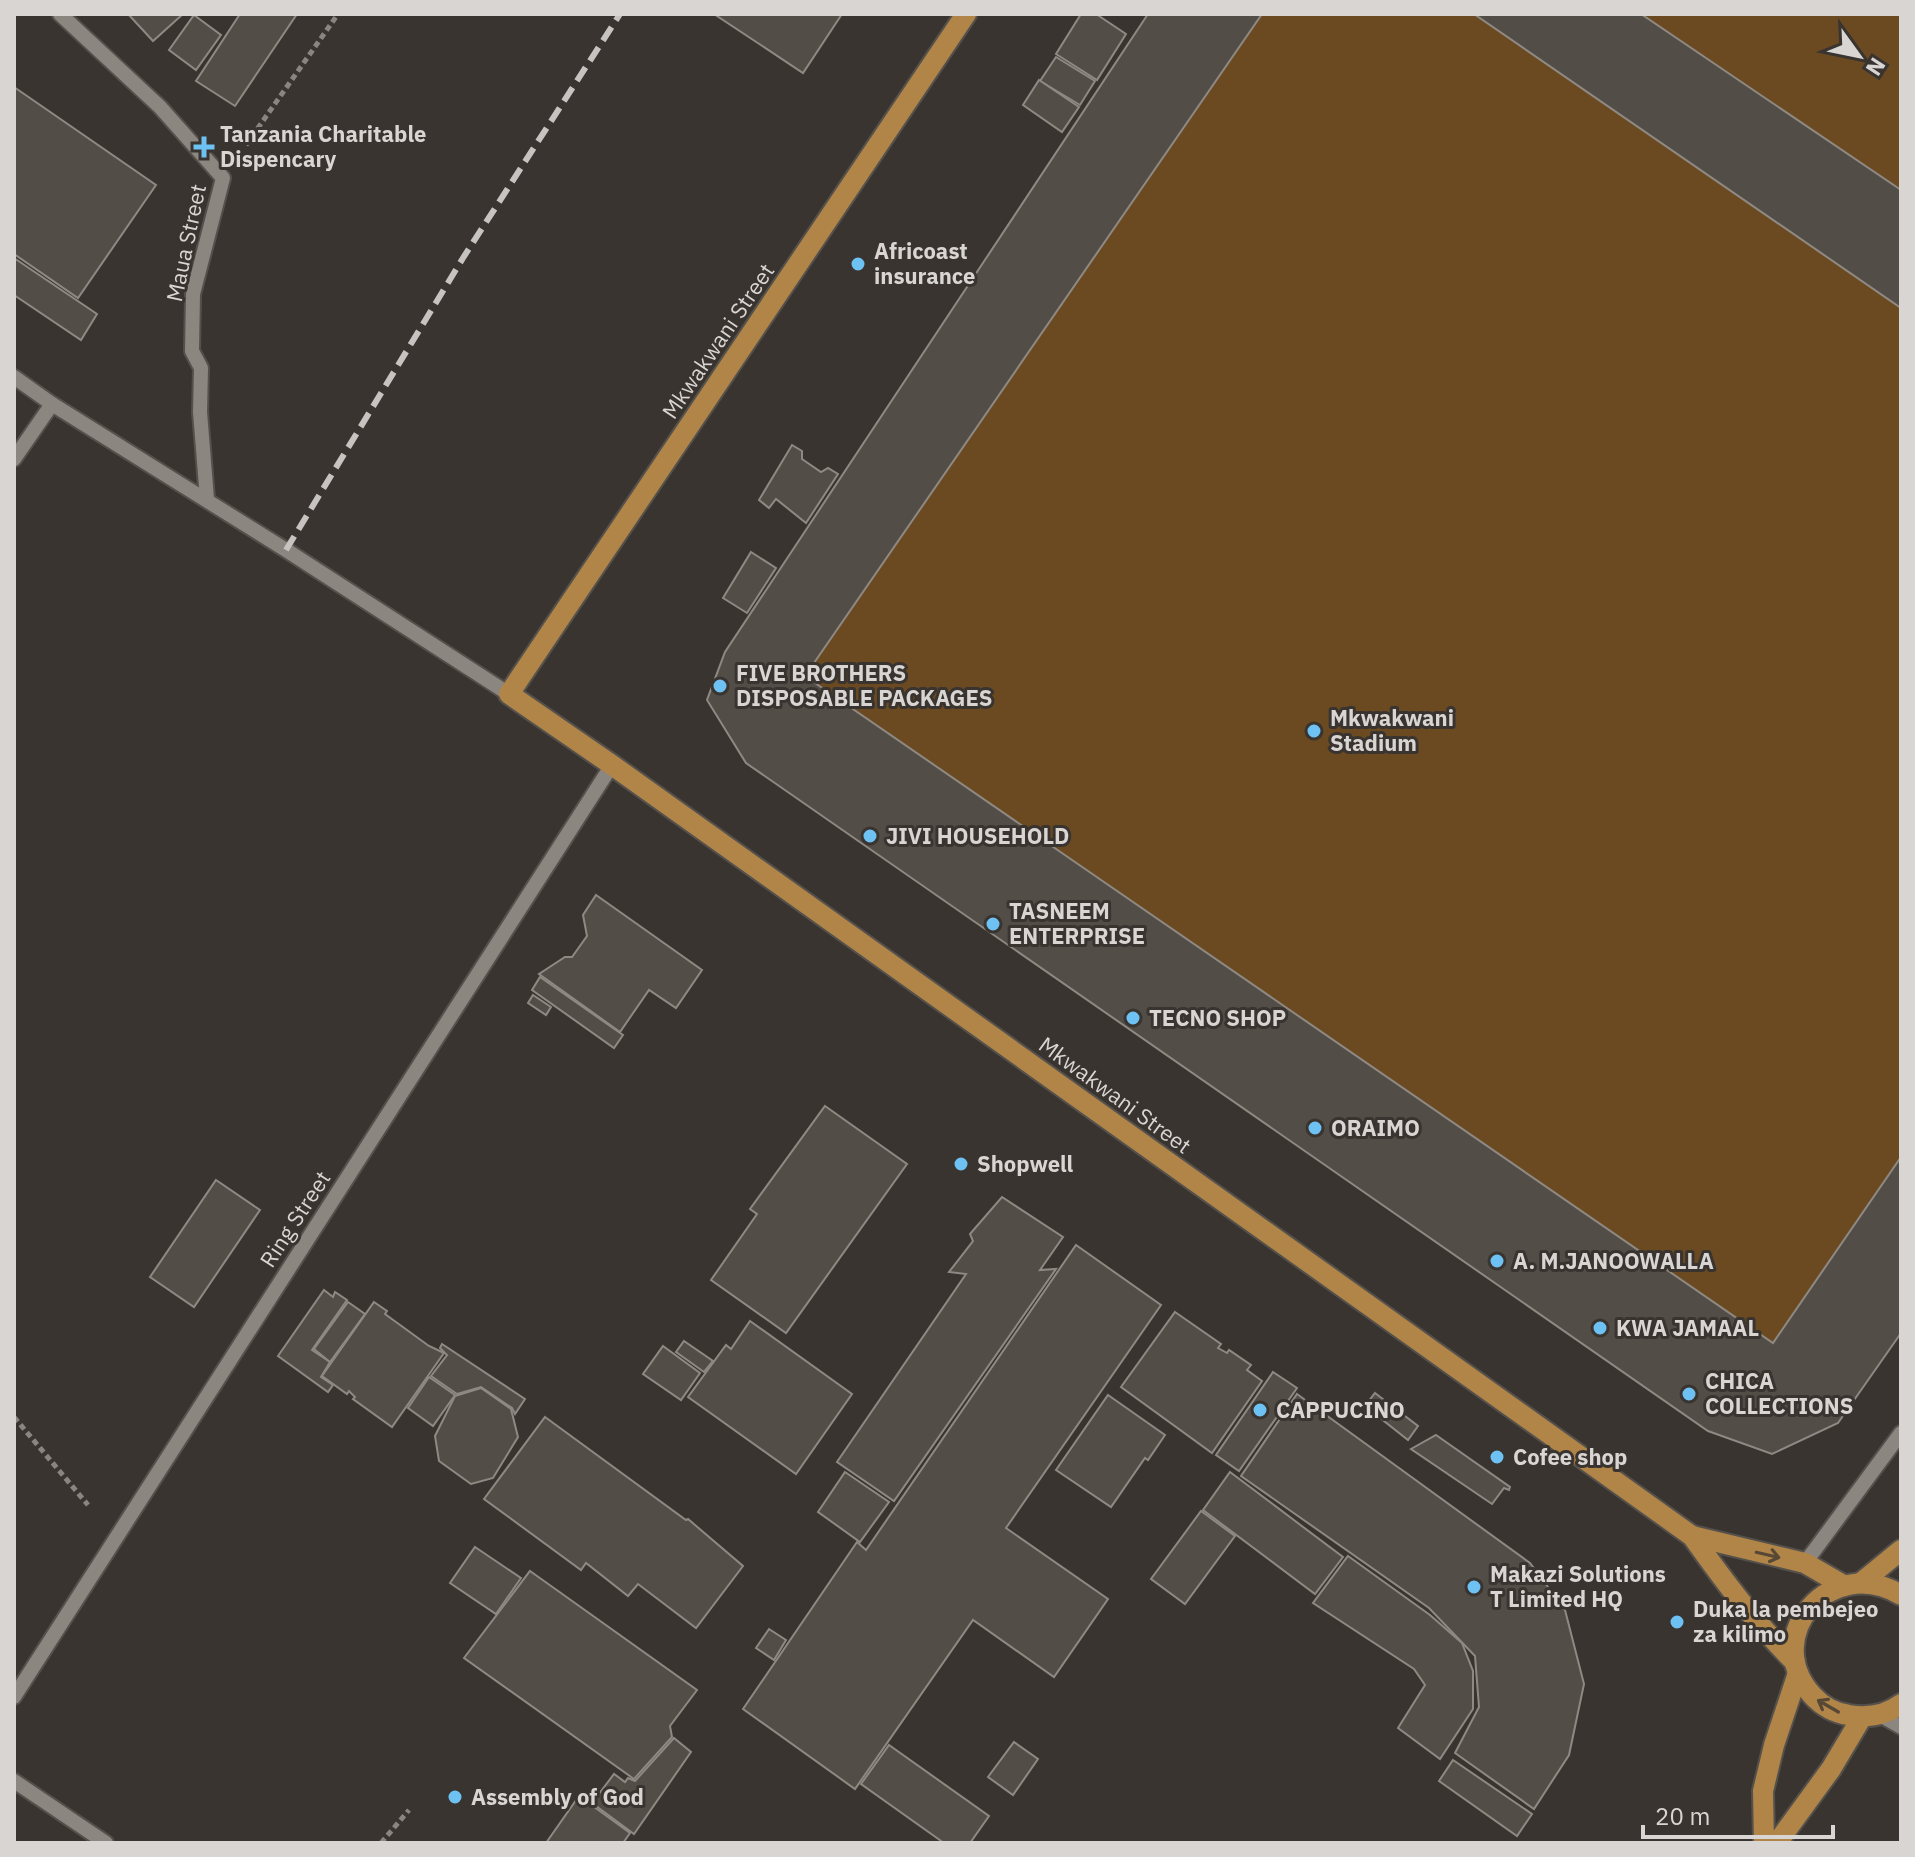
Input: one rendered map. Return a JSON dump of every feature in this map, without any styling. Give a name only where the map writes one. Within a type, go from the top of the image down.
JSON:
[{"type":"main road","name":"Mkwakwani Street","points":[[966,14],[509,694],[1692,1536],[1737,1598],[1797,1668],[1806,1688],[1830,1710],[1871,1716]]},
{"type":"main road","name":"Mkwakwani Street","points":[[1692,1536],[1805,1563],[1853,1583],[1883,1585],[1901,1595]]},
{"type":"main road","points":[[1764,1843],[1763,1791],[1797,1668],[1794,1643],[1799,1623],[1825,1593],[1853,1583],[1901,1550]]},
{"type":"main road","points":[[1777,1843],[1871,1716],[1901,1704]]},
{"type":"street","name":"Maua Street","points":[[60,14],[160,107],[223,178],[193,294],[192,351],[201,368],[200,412],[207,499]]},
{"type":"street","name":"Mkwakwani Street","points":[[14,377],[509,694]]},
{"type":"street","points":[[14,459],[52,404]]},
{"type":"street","name":"Ring Street","points":[[14,1697],[612,765]]},
{"type":"street","points":[[1805,1563],[1901,1433]]},
{"type":"street","points":[[1871,1716],[1901,1727]]},
{"type":"street","points":[[14,1781],[106,1843]]},
{"type":"path","points":[[223,178],[338,14]]},
{"type":"path","points":[[14,1417],[115,1540]]},
{"type":"path","points":[[381,1843],[409,1810]]},
{"type":"shaded area","name":"Mkwakwani Stadium","points":[[1148,14],[1901,14],[1901,1333],[1838,1423],[1772,1454],[1708,1431],[746,763],[707,700],[725,652]]},
{"type":"building","points":[[128,14],[183,14],[153,41]]},
{"type":"building","points":[[240,14],[297,14],[235,106],[196,81]]},
{"type":"building","points":[[714,14],[842,14],[803,73]]},
{"type":"building","points":[[1081,14],[1096,14],[1126,34],[1097,80],[1056,54]]},
{"type":"building","points":[[1148,14],[1262,14],[805,676],[1773,1343],[1901,1157],[1901,1333],[1838,1423],[1772,1454],[1708,1431],[746,763],[707,700],[725,652]]},
{"type":"building","points":[[1474,14],[1641,14],[1901,190],[1901,308]]},
{"type":"building","points":[[194,15],[221,35],[196,70],[169,50]]},
{"type":"building","points":[[1056,57],[1095,81],[1080,105],[1040,81]]},
{"type":"building","points":[[1039,80],[1079,107],[1062,132],[1023,105]]},
{"type":"building","points":[[14,87],[156,185],[78,298],[14,254]]},
{"type":"building","points":[[14,258],[97,314],[81,340],[14,295]]},
{"type":"building","points":[[792,445],[802,451],[802,459],[821,472],[828,468],[838,474],[806,523],[776,499],[769,508],[759,500]]},
{"type":"building","points":[[751,552],[776,568],[747,613],[723,598]]},
{"type":"building","points":[[596,895],[702,970],[676,1008],[649,990],[620,1032],[539,974],[565,957],[572,957],[587,936],[583,915]]},
{"type":"building","points":[[540,977],[623,1035],[614,1048],[532,990]]},
{"type":"building","points":[[533,995],[551,1007],[546,1015],[528,1003]]},
{"type":"building","points":[[825,1106],[907,1164],[786,1333],[711,1280],[757,1214],[750,1209]]},
{"type":"building","points":[[216,1180],[260,1210],[194,1307],[150,1277]]},
{"type":"building","points":[[1002,1197],[1063,1237],[1040,1270],[1056,1269],[894,1501],[837,1462],[966,1274],[949,1272],[973,1241],[970,1234]]},
{"type":"building","points":[[1076,1245],[1161,1305],[1006,1528],[1108,1599],[1054,1677],[973,1620],[855,1789],[743,1709],[857,1542],[866,1550]]},
{"type":"building","points":[[324,1290],[333,1297],[335,1292],[347,1300],[312,1350],[330,1362],[321,1377],[333,1385],[328,1392],[278,1356]]},
{"type":"building","points":[[348,1302],[365,1314],[330,1362],[314,1349]]},
{"type":"building","points":[[374,1302],[387,1311],[385,1314],[429,1346],[444,1353],[392,1427],[353,1399],[355,1397],[349,1391],[347,1394],[322,1376]]},
{"type":"building","points":[[1175,1312],[1221,1344],[1218,1348],[1227,1353],[1229,1350],[1251,1365],[1247,1370],[1262,1381],[1212,1453],[1121,1387]]},
{"type":"building","points":[[750,1321],[852,1394],[796,1474],[688,1397],[726,1345],[731,1349]]},
{"type":"building","points":[[684,1341],[713,1361],[704,1372],[676,1352]]},
{"type":"building","points":[[442,1344],[525,1399],[515,1414],[512,1408],[481,1387],[457,1394],[431,1376],[447,1355],[440,1348]]},
{"type":"building","points":[[663,1346],[700,1373],[681,1400],[643,1374]]},
{"type":"building","points":[[1273,1372],[1297,1388],[1239,1471],[1216,1455]]},
{"type":"building","points":[[429,1377],[455,1395],[433,1426],[408,1408]]},
{"type":"building","points":[[481,1388],[511,1409],[518,1437],[493,1478],[471,1484],[439,1461],[435,1436],[455,1396]]},
{"type":"building","points":[[1375,1393],[1418,1426],[1408,1440],[1365,1406]]},
{"type":"building","name":"Makazi Solutions T Limited HQ","points":[[1297,1394],[1530,1563],[1565,1610],[1584,1684],[1569,1755],[1534,1809],[1455,1753],[1479,1707],[1475,1656],[1429,1608],[1241,1476]]},
{"type":"building","points":[[1108,1395],[1165,1435],[1111,1507],[1056,1470]]},
{"type":"building","points":[[545,1417],[688,1519],[743,1566],[696,1628],[638,1584],[628,1596],[586,1563],[581,1570],[484,1499]]},
{"type":"building","points":[[1436,1435],[1510,1487],[1509,1490],[1504,1488],[1492,1504],[1411,1449]]},
{"type":"building","points":[[845,1472],[889,1502],[860,1542],[818,1512]]},
{"type":"building","points":[[1230,1472],[1343,1557],[1315,1594],[1203,1510]]},
{"type":"building","points":[[1201,1511],[1235,1536],[1185,1604],[1151,1579]]},
{"type":"building","points":[[475,1547],[521,1578],[496,1614],[450,1583]]},
{"type":"building","points":[[1348,1556],[1430,1615],[1462,1643],[1473,1671],[1473,1709],[1440,1759],[1398,1728],[1425,1685],[1414,1669],[1313,1603]]},
{"type":"building","points":[[530,1571],[697,1690],[670,1726],[672,1737],[634,1779],[464,1658]]},
{"type":"building","points":[[769,1629],[786,1640],[774,1660],[756,1648]]},
{"type":"building","points":[[674,1738],[691,1752],[634,1834],[592,1803],[614,1774],[625,1782],[628,1778],[635,1781]]},
{"type":"building","points":[[1014,1742],[1038,1759],[1013,1795],[988,1777]]},
{"type":"building","points":[[889,1745],[989,1816],[970,1843],[944,1843],[861,1784]]},
{"type":"building","points":[[1453,1760],[1532,1814],[1517,1836],[1439,1781]]},
{"type":"building","points":[[579,1796],[630,1833],[623,1843],[546,1843]]},
{"type":"railway","points":[[286,550],[463,258],[620,14]]},
{"type":"place","name":"Tanzania Charitable Dispencary","points":[[204,147]]},
{"type":"place","name":"Africoast insurance","points":[[858,264]]},
{"type":"place","name":"FIVE BROTHERS DISPOSABLE PACKAGES","points":[[720,686]]},
{"type":"place","name":"Mkwakwani Stadium","points":[[1314,731]]},
{"type":"place","name":"JIVI HOUSEHOLD","points":[[870,836]]},
{"type":"place","name":"TASNEEM ENTERPRISE","points":[[993,924]]},
{"type":"place","name":"TECNO SHOP","points":[[1133,1018]]},
{"type":"place","name":"ORAIMO","points":[[1315,1128]]},
{"type":"place","name":"Shopwell","points":[[961,1164]]},
{"type":"place","name":"A. M.JANOOWALLA","points":[[1497,1261]]},
{"type":"place","name":"KWA JAMAAL","points":[[1600,1328]]},
{"type":"place","name":"CHICA COLLECTIONS","points":[[1689,1394]]},
{"type":"place","name":"CAPPUCINO","points":[[1260,1410]]},
{"type":"place","name":"Cofee shop","points":[[1497,1457]]},
{"type":"place","name":"Makazi Solutions T Limited HQ","points":[[1474,1587]]},
{"type":"place","name":"Duka la pembejeo za kilimo","points":[[1677,1622]]},
{"type":"place","name":"Assembly of God","points":[[455,1797]]}]
